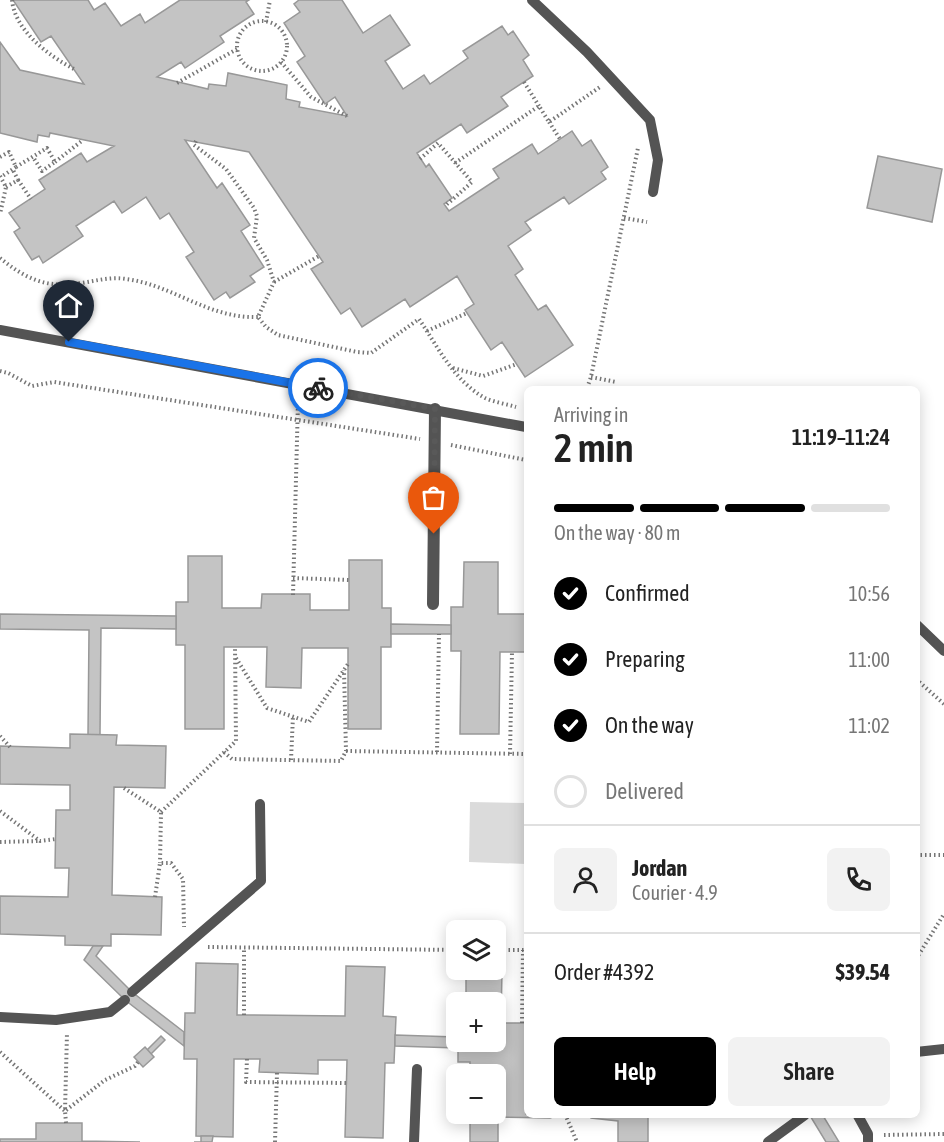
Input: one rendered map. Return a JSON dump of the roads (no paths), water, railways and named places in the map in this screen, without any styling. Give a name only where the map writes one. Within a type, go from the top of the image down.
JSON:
[{"type":"street","points":[[433,604],[435,409]]},
{"type":"lane","points":[[532,0],[651,120],[658,160],[653,192]]},
{"type":"lane","points":[[0,330],[524,427]]},
{"type":"lane","points":[[920,628],[944,651]]},
{"type":"lane","points":[[0,1017],[56,1020],[110,1012],[261,881],[260,804]]},
{"type":"lane","points":[[920,1052],[944,1049]]},
{"type":"lane","points":[[414,1142],[417,1069]]},
{"type":"lane","points":[[768,1142],[801,1118]]},
{"type":"lane","points":[[859,1118],[868,1134],[868,1142]]}]
